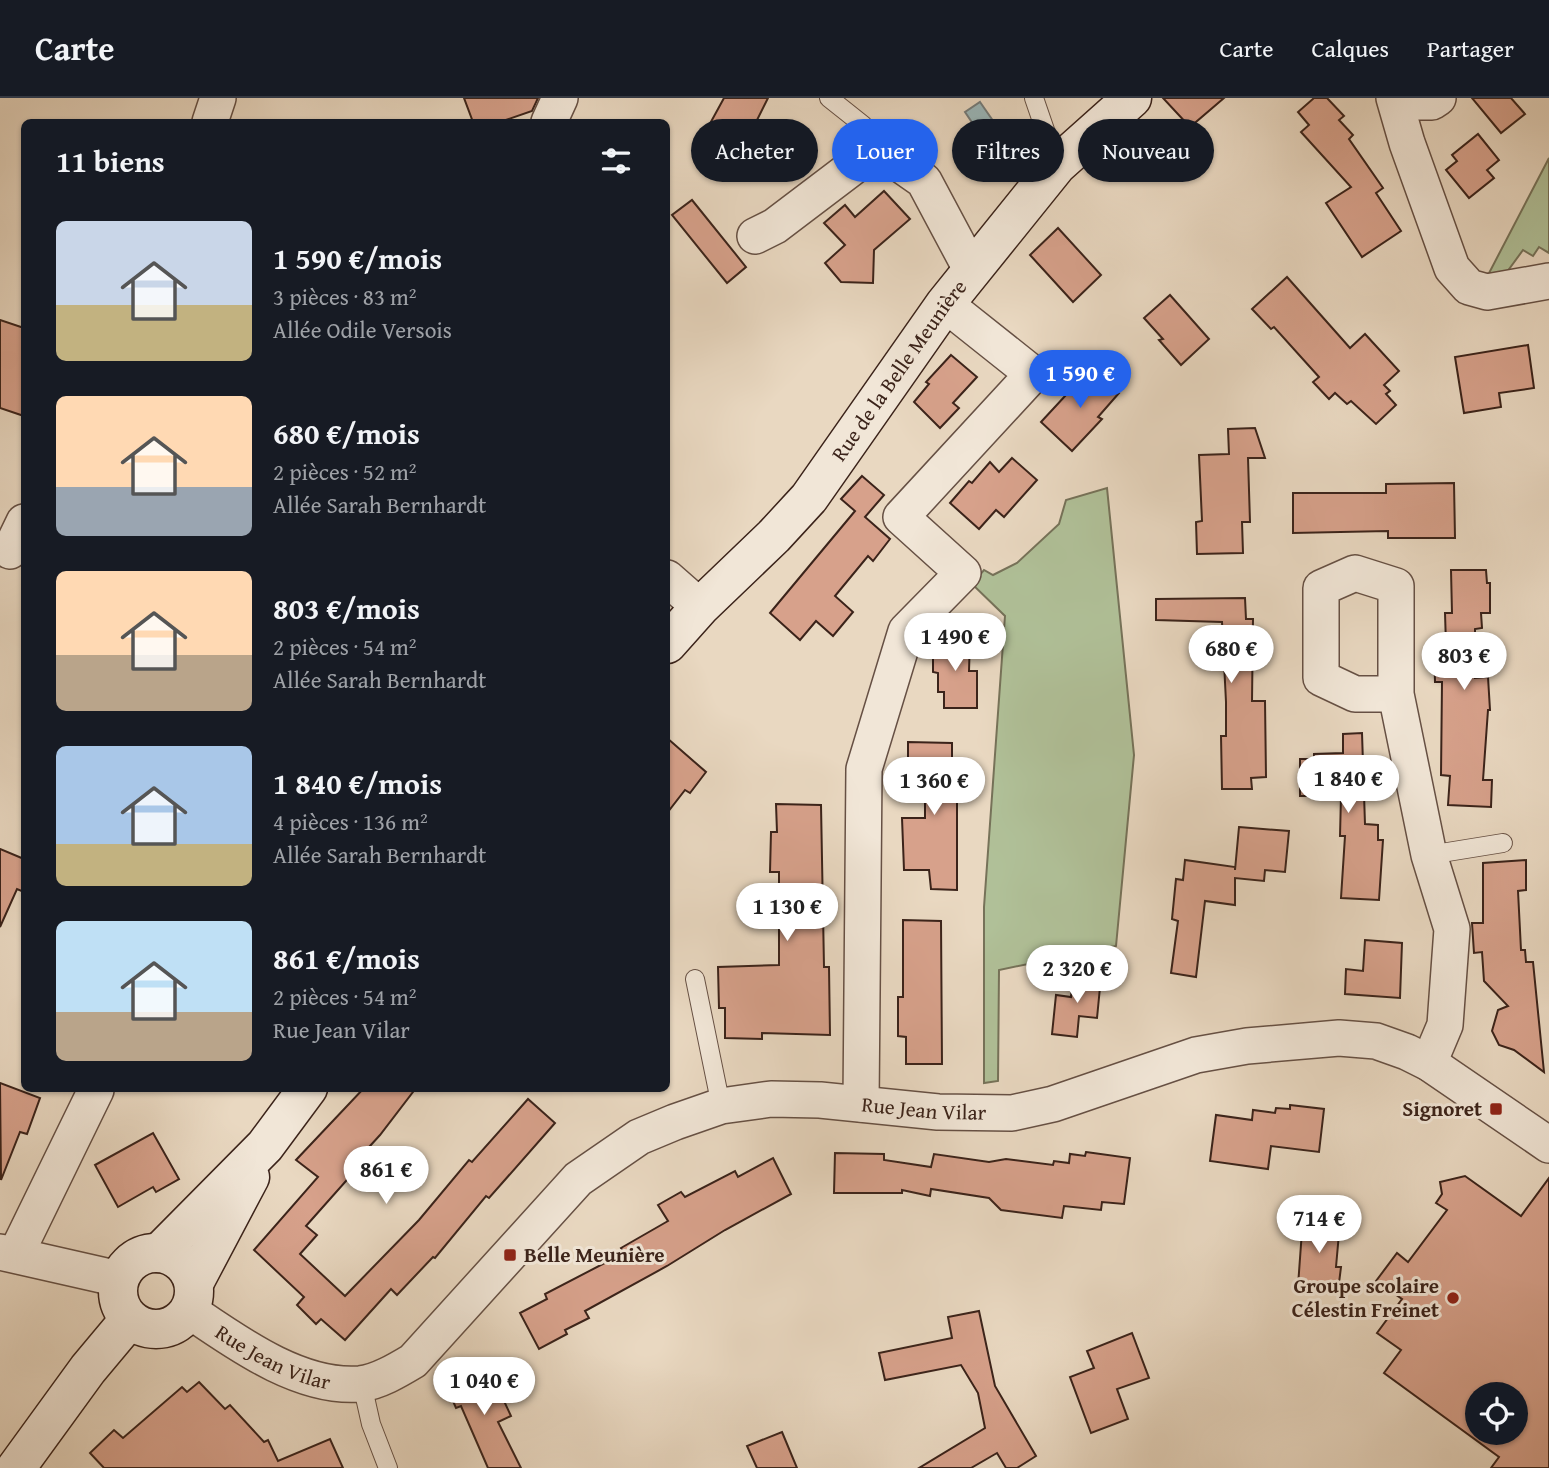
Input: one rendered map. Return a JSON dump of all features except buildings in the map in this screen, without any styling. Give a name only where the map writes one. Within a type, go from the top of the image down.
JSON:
[{"type":"street","points":[[211,119],[218,98]]},
{"type":"street","points":[[550,119],[560,98]]},
{"type":"street","name":"Rue de la Belle Meunière","points":[[1064,159],[1132,98]]},
{"type":"street","points":[[1438,98],[1432,102],[1395,100],[1407,143],[1452,268],[1469,287],[1487,292],[1549,281]]},
{"type":"street","points":[[755,236],[775,226],[833,182]]},
{"type":"street","points":[[925,182],[972,271]]},
{"type":"street","name":"Rue de la Belle Meunière","points":[[670,641],[809,498],[945,304],[1043,182]]},
{"type":"street","points":[[861,1104],[864,769],[906,631],[963,573],[901,517],[1033,374],[945,304]]},
{"type":"street","points":[[670,581],[700,607]]},
{"type":"street","points":[[1396,694],[1429,855],[1452,929],[1445,1025],[1429,1063]]},
{"type":"street","name":"Rue Jean Vilar","points":[[192,1297],[245,1347],[307,1378],[332,1384],[362,1384],[414,1361],[578,1179],[639,1137],[721,1106],[771,1099],[820,1100],[938,1112],[1013,1113],[1053,1104],[1196,1055],[1247,1046],[1339,1038],[1376,1041],[1429,1063],[1549,1145]]},
{"type":"street","points":[[95,1092],[8,1253],[119,1279]]},
{"type":"street","points":[[159,1253],[265,1146],[305,1092]]},
{"type":"street","points":[[192,1297],[188,1268],[175,1257],[159,1253],[142,1255],[128,1265],[119,1279],[117,1293],[121,1308],[129,1320],[144,1328],[162,1330],[178,1324],[192,1297],[265,1146]]},
{"type":"street","points":[[16,1468],[88,1369],[129,1320]]},
{"type":"lane","points":[[829,98],[855,119]]},
{"type":"lane","points":[[1034,98],[1041,119]]},
{"type":"lane","points":[[1429,855],[1503,844]]},
{"type":"lane","points":[[695,979],[721,1106]]},
{"type":"lane","name":"Rue Jean Vilar","points":[[362,1384],[370,1424],[388,1468]]},
{"type":"green space","points":[[1549,158],[1549,253],[1539,247],[1533,256],[1523,250],[1504,276],[1488,275]]},
{"type":"green space","points":[[1107,488],[1134,755],[1116,946],[999,970],[998,1081],[984,1083],[984,907],[1005,616],[972,584],[984,570],[993,575],[1017,563],[1059,524],[1066,500]]},
{"type":"water","points":[[980,102],[992,119],[970,119],[965,112]]},
{"type":"place","name":"Signoret","points":[[1496,1109]]},
{"type":"place","name":"Belle Meunière","points":[[510,1255]]},
{"type":"place","name":"Groupe scolaire Célestin Freinet","points":[[1453,1298]]}]
